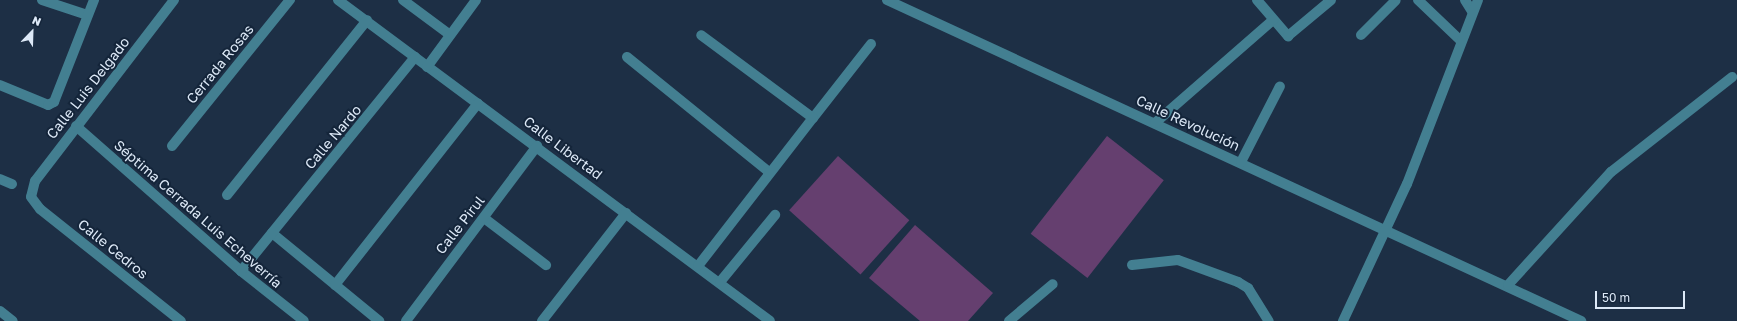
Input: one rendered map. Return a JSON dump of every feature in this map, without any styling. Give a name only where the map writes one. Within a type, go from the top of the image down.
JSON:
[{"type":"street","points":[[42,0],[88,15]]},
{"type":"street","points":[[0,85],[48,106],[54,102],[94,0]]},
{"type":"street","name":"Calle Luis Delgado","points":[[31,197],[35,182],[76,126],[174,0]]},
{"type":"street","name":"Cerrada Rosas","points":[[172,146],[290,0]]},
{"type":"street","name":"Calle Libertad","points":[[338,0],[367,20],[427,67],[538,146],[770,321]]},
{"type":"street","points":[[403,0],[449,34]]},
{"type":"street","points":[[427,67],[449,34],[476,0]]},
{"type":"street","name":"Calle Revolución","points":[[888,0],[1385,228],[1508,285],[1581,321]]},
{"type":"street","points":[[1257,0],[1284,34],[1293,36],[1331,0]]},
{"type":"street","points":[[1361,35],[1396,0]]},
{"type":"street","points":[[1418,0],[1460,40]]},
{"type":"street","points":[[1465,0],[1472,11]]},
{"type":"street","points":[[1343,321],[1385,228],[1408,184],[1460,40],[1478,0]]},
{"type":"street","points":[[227,195],[367,20]]},
{"type":"street","points":[[1155,123],[1273,20]]},
{"type":"street","points":[[701,35],[813,118]]},
{"type":"street","points":[[698,266],[769,172],[871,44]]},
{"type":"street","name":"Calle Nardo","points":[[241,272],[415,57]]},
{"type":"street","points":[[627,57],[769,172]]},
{"type":"street","points":[[1508,285],[1611,172],[1732,77]]},
{"type":"street","points":[[1241,162],[1280,86]]},
{"type":"street","points":[[335,285],[478,103]]},
{"type":"street","name":"Séptima Cerrada Luis Echeverría","points":[[76,126],[241,272],[304,321]]},
{"type":"street","name":"Calle Pirul","points":[[406,321],[430,285],[484,218],[538,146]]},
{"type":"street","points":[[0,179],[12,184]]},
{"type":"street","name":"Calle Cedros","points":[[31,197],[40,209],[181,321]]},
{"type":"street","points":[[542,321],[626,213]]},
{"type":"street","points":[[720,282],[775,215]]},
{"type":"street","points":[[484,218],[546,265]]},
{"type":"street","points":[[272,233],[379,321]]},
{"type":"street","points":[[1132,265],[1178,260],[1238,282],[1248,288],[1269,321]]},
{"type":"street","points":[[1009,321],[1053,284]]},
{"type":"street","points":[[0,311],[13,321]]},
{"type":"shaded area","points":[[1107,136],[1164,180],[1087,278],[1031,234]]},
{"type":"shaded area","points":[[838,156],[909,220],[860,274],[789,210]]},
{"type":"shaded area","points":[[915,225],[993,293],[968,321],[920,321],[869,278]]}]
